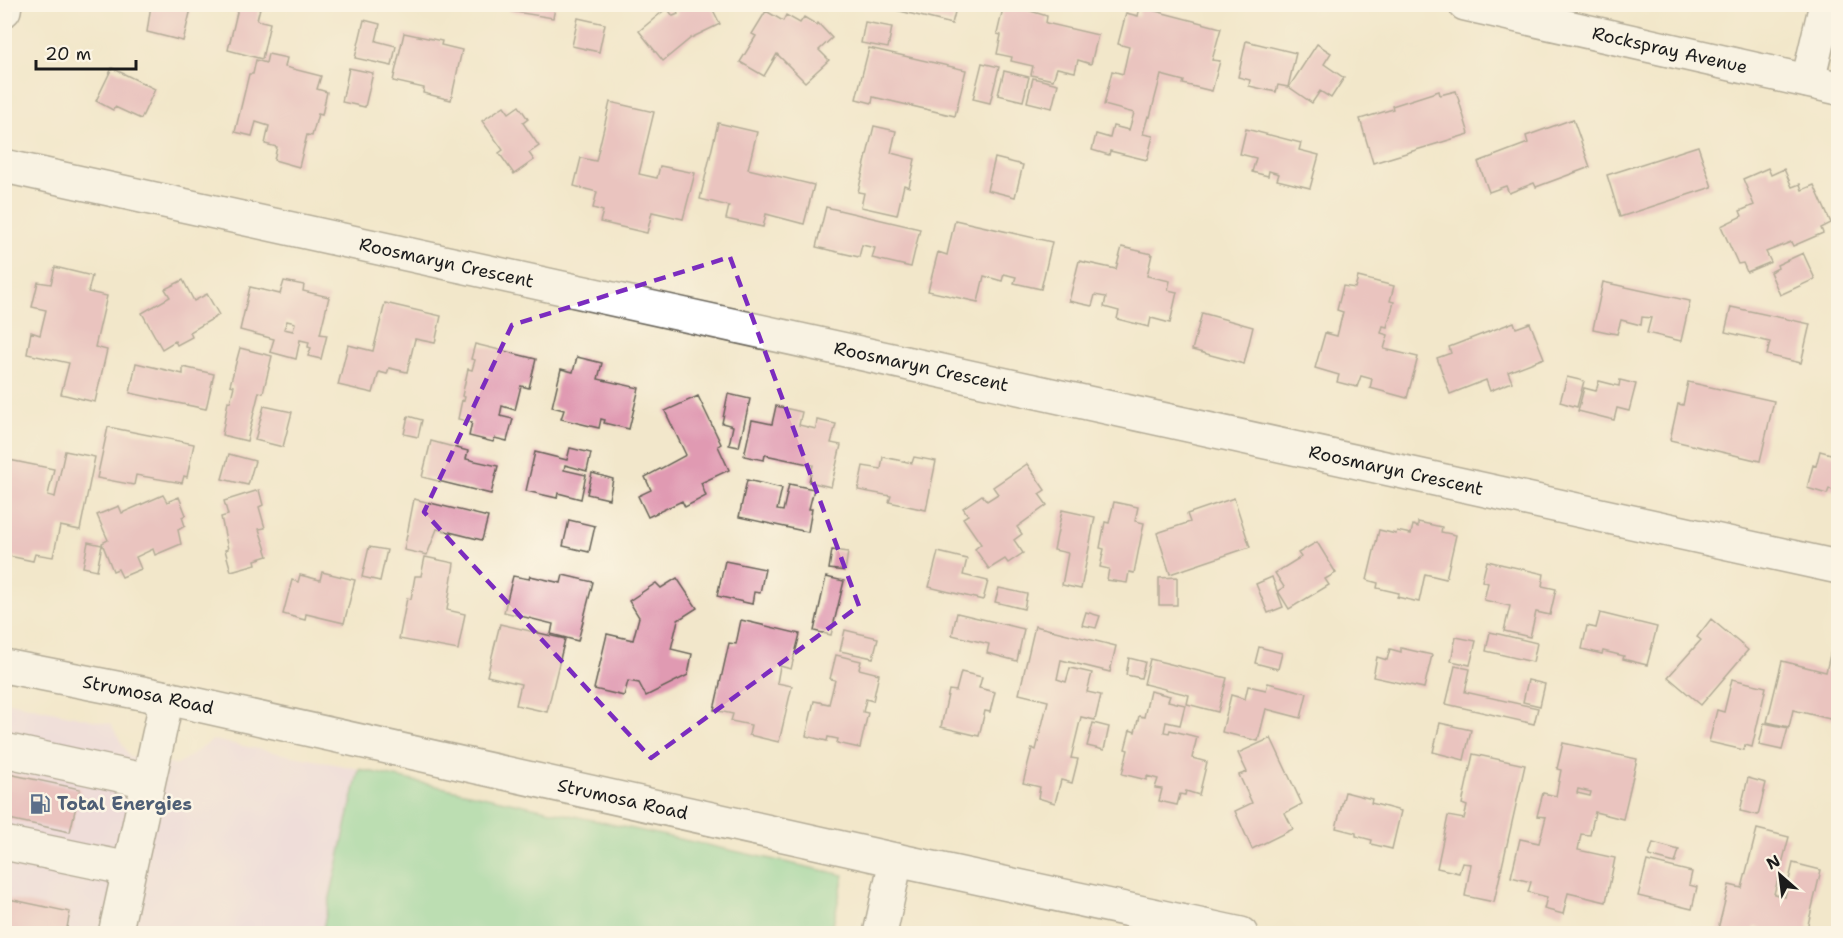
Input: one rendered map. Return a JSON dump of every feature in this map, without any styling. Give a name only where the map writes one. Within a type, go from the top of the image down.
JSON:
[{"type":"street","points":[[4,10],[5,4]]},
{"type":"street","name":"Rockspray Avenue","points":[[1465,4],[1823,85]]},
{"type":"street","points":[[1823,85],[1826,4]]},
{"type":"street","name":"Roosmaryn Crescent","points":[[4,166],[1839,567]]},
{"type":"street","name":"Strumosa Road","points":[[4,666],[167,698],[896,860],[1240,933]]},
{"type":"street","points":[[115,933],[167,698]]},
{"type":"street","points":[[4,750],[148,781]]},
{"type":"street","points":[[4,843],[129,869]]},
{"type":"street","points":[[880,933],[896,860]]},
{"type":"highlighted area","points":[[730,257],[859,606],[651,758],[424,512],[512,325]]},
{"type":"shaded area","points":[[5,701],[111,724],[129,756],[176,765],[213,740],[359,769],[322,933],[5,934]]},
{"type":"green space","points":[[359,769],[844,875],[831,933],[322,933]]},
{"type":"building","points":[[239,4],[261,4],[257,20],[270,23],[262,59],[228,50]]},
{"type":"building","points":[[511,4],[556,4],[553,18],[509,11]]},
{"type":"building","points":[[673,4],[710,4],[720,24],[691,38],[663,61],[639,31],[667,8],[673,16],[678,14]]},
{"type":"building","points":[[872,4],[957,4],[952,24]]},
{"type":"building","points":[[1004,4],[1028,4],[1027,10],[1047,16],[1046,23],[1098,35],[1091,64],[1078,60],[1075,72],[1057,68],[1053,80],[1031,75],[1033,66],[1011,61],[1012,57],[997,54],[1001,35],[997,34]]},
{"type":"building","points":[[151,5],[192,5],[183,41],[147,32]]},
{"type":"building","points":[[1140,7],[1221,28],[1212,60],[1220,61],[1212,91],[1183,84],[1184,81],[1161,75],[1143,134],[1153,136],[1147,160],[1110,151],[1109,155],[1092,150],[1096,134],[1110,138],[1113,126],[1129,130],[1134,113],[1104,105],[1112,71],[1123,74],[1129,47],[1118,44],[1126,13],[1138,16]]},
{"type":"building","points":[[766,11],[783,21],[786,15],[800,23],[804,17],[817,25],[818,23],[832,38],[819,50],[829,60],[805,82],[777,54],[764,76],[740,62],[756,36],[752,34]]},
{"type":"building","points":[[578,18],[605,24],[599,52],[572,46]]},
{"type":"building","points":[[364,20],[380,24],[376,41],[396,46],[392,66],[355,58]]},
{"type":"building","points":[[865,22],[892,27],[888,48],[861,43]]},
{"type":"building","points":[[404,33],[442,41],[441,45],[462,50],[451,100],[423,93],[424,88],[393,81]]},
{"type":"building","points":[[1246,41],[1296,53],[1288,87],[1278,85],[1276,92],[1249,86],[1250,80],[1238,77]]},
{"type":"building","points":[[1317,44],[1331,53],[1324,64],[1344,78],[1331,98],[1320,91],[1312,103],[1289,87]]},
{"type":"building","points":[[869,48],[966,70],[955,116],[873,97],[872,103],[856,99]]},
{"type":"building","points":[[268,54],[287,58],[285,67],[321,76],[317,89],[327,92],[322,115],[318,114],[312,136],[307,135],[299,167],[274,160],[277,147],[265,144],[269,126],[256,122],[252,136],[235,132],[249,74],[253,74],[256,60],[266,63]]},
{"type":"building","points":[[982,63],[999,67],[990,103],[973,99]]},
{"type":"building","points":[[112,68],[155,89],[141,119],[115,107],[113,110],[96,101]]},
{"type":"building","points":[[349,68],[373,73],[365,107],[342,102]]},
{"type":"building","points":[[1004,71],[1029,77],[1023,101],[998,95]]},
{"type":"building","points":[[1033,78],[1058,84],[1052,108],[1027,102]]},
{"type":"building","points":[[1439,91],[1440,95],[1456,91],[1469,134],[1373,163],[1360,119]]},
{"type":"building","points":[[610,102],[654,112],[639,174],[657,178],[660,166],[695,173],[683,219],[652,212],[647,233],[600,222],[603,211],[593,208],[597,192],[574,186],[581,158],[596,161]]},
{"type":"building","points":[[504,106],[509,113],[519,106],[528,119],[523,123],[539,146],[529,153],[534,160],[514,174],[499,153],[503,150],[482,121]]},
{"type":"building","points":[[1573,119],[1590,167],[1536,187],[1534,183],[1509,193],[1506,186],[1489,192],[1478,162],[1528,143],[1526,136]]},
{"type":"building","points":[[718,123],[757,132],[748,169],[814,185],[804,224],[766,214],[763,227],[726,219],[729,206],[700,199]]},
{"type":"building","points":[[874,126],[896,131],[891,153],[915,159],[909,187],[904,185],[897,215],[861,207],[864,193],[858,192]]},
{"type":"building","points":[[1246,129],[1301,143],[1299,150],[1319,155],[1310,188],[1277,180],[1279,174],[1269,171],[1268,176],[1252,172],[1256,158],[1240,154]]},
{"type":"building","points":[[1698,146],[1712,187],[1620,217],[1607,175]]},
{"type":"building","points":[[995,158],[1023,165],[1015,197],[987,190]]},
{"type":"building","points":[[1768,168],[1771,175],[1784,169],[1792,187],[1800,184],[1802,190],[1814,185],[1831,223],[1821,228],[1823,233],[1793,246],[1791,242],[1766,252],[1771,262],[1747,272],[1743,263],[1738,264],[1721,226],[1742,216],[1740,211],[1754,205],[1743,179]]},
{"type":"building","points":[[826,207],[920,229],[911,267],[872,258],[875,248],[862,245],[859,257],[816,247]]},
{"type":"building","points":[[955,220],[1052,242],[1041,289],[1014,283],[1016,277],[1004,274],[1002,281],[984,276],[978,302],[928,291],[938,252],[947,255]]},
{"type":"building","points":[[1122,247],[1152,254],[1147,276],[1170,281],[1168,290],[1177,292],[1170,323],[1151,318],[1149,327],[1117,319],[1119,311],[1104,307],[1106,297],[1095,295],[1092,306],[1069,301],[1079,261],[1116,269]]},
{"type":"building","points":[[1803,253],[1815,279],[1780,295],[1770,272],[1778,268],[1777,265]]},
{"type":"building","points":[[55,267],[92,276],[88,292],[107,296],[95,347],[107,350],[95,402],[61,394],[69,363],[27,354],[31,332],[40,335],[46,310],[32,307],[38,282],[51,284]]},
{"type":"building","points":[[1358,277],[1394,286],[1390,301],[1394,302],[1387,327],[1383,326],[1381,333],[1388,335],[1384,349],[1418,357],[1407,398],[1370,388],[1372,379],[1361,376],[1357,387],[1337,382],[1339,375],[1315,368],[1325,333],[1337,336],[1343,312],[1337,310],[1343,286],[1355,288]]},
{"type":"building","points":[[183,280],[194,301],[207,294],[219,315],[190,332],[192,337],[177,345],[175,341],[162,349],[142,313],[170,297],[165,289]]},
{"type":"building","points":[[284,281],[304,285],[303,291],[329,297],[320,334],[327,335],[321,359],[308,356],[311,348],[308,347],[309,342],[300,340],[296,359],[270,352],[274,339],[240,330],[250,287],[280,294]],"holes":[[[287,321],[295,323],[293,331],[284,329]]]},
{"type":"building","points":[[1603,282],[1690,301],[1681,341],[1647,333],[1651,318],[1642,317],[1641,325],[1621,320],[1617,334],[1593,329]]},
{"type":"building","points":[[385,303],[441,316],[435,343],[415,339],[407,372],[389,368],[387,374],[379,372],[373,393],[338,385],[348,345],[373,351]]},
{"type":"building","points":[[1731,307],[1810,324],[1801,363],[1767,355],[1770,342],[1725,332]]},
{"type":"building","points":[[1202,313],[1253,327],[1244,364],[1192,350]]},
{"type":"building","points":[[1514,322],[1516,328],[1530,323],[1544,358],[1508,372],[1512,382],[1490,391],[1486,380],[1450,394],[1437,358],[1451,353],[1449,347]]},
{"type":"building","points":[[475,344],[536,359],[529,388],[521,386],[515,410],[502,406],[500,416],[513,419],[507,441],[495,438],[493,442],[469,436],[472,422],[458,419],[462,400],[464,401],[465,397],[462,396],[468,369],[472,370],[475,360],[471,359]]},
{"type":"building","points":[[240,348],[272,356],[263,393],[259,392],[247,441],[222,435],[228,401],[230,402],[234,386],[230,385]]},
{"type":"building","points":[[577,357],[602,363],[598,379],[639,388],[629,429],[604,423],[605,420],[601,419],[599,428],[561,419],[564,410],[552,407],[561,369],[573,372]]},
{"type":"building","points":[[136,363],[183,374],[183,367],[214,374],[206,409],[130,393]]},
{"type":"building","points":[[1567,377],[1584,381],[1577,407],[1560,402]]},
{"type":"building","points":[[1620,380],[1636,384],[1629,411],[1617,408],[1614,420],[1578,411],[1584,388],[1596,391],[1599,381],[1619,386]]},
{"type":"building","points":[[1688,382],[1774,401],[1760,461],[1670,440],[1678,404],[1683,405]]},
{"type":"building","points":[[728,394],[750,399],[739,447],[729,445],[733,426],[722,423]]},
{"type":"building","points":[[698,396],[721,444],[718,446],[729,470],[701,483],[706,496],[685,507],[682,501],[648,517],[638,496],[651,490],[645,477],[686,455],[665,411]]},
{"type":"building","points":[[264,406],[292,412],[283,447],[255,440]]},
{"type":"building","points":[[776,406],[802,412],[799,425],[816,429],[817,420],[836,424],[831,443],[841,445],[831,487],[809,482],[813,465],[765,455],[764,460],[744,456],[752,420],[772,424]]},
{"type":"building","points":[[408,416],[422,420],[418,437],[404,434]]},
{"type":"building","points":[[108,427],[194,444],[187,477],[184,476],[182,483],[136,475],[134,485],[97,478]]},
{"type":"building","points":[[431,441],[468,451],[466,459],[498,466],[491,494],[422,477]]},
{"type":"building","points":[[570,448],[591,453],[587,471],[565,465],[564,470],[586,475],[581,499],[558,493],[557,498],[526,491],[535,452],[567,460]]},
{"type":"building","points":[[65,451],[95,457],[80,530],[60,526],[53,557],[35,554],[33,561],[4,555],[4,459],[54,469],[48,495],[55,497]]},
{"type":"building","points":[[1820,451],[1838,456],[1838,491],[1829,489],[1827,494],[1807,488],[1813,465],[1816,466]]},
{"type":"building","points":[[229,454],[255,461],[248,485],[222,479]]},
{"type":"building","points":[[883,457],[912,463],[914,457],[936,461],[926,510],[889,502],[891,496],[858,490],[863,466],[881,469]]},
{"type":"building","points":[[1027,464],[1045,490],[1039,494],[1047,505],[1017,527],[1022,534],[1014,540],[1023,553],[1008,563],[1005,559],[989,569],[975,549],[981,544],[963,518],[968,515],[963,508],[982,495],[987,501],[998,494],[993,487]]},
{"type":"building","points":[[592,473],[613,479],[609,499],[587,494]]},
{"type":"building","points":[[747,480],[782,488],[777,510],[783,511],[789,484],[814,489],[809,509],[812,509],[808,532],[739,517]]},
{"type":"building","points":[[259,490],[263,505],[259,507],[265,528],[259,529],[268,556],[255,560],[256,564],[231,571],[225,550],[228,549],[221,517],[228,515],[224,501]]},
{"type":"building","points":[[163,495],[167,502],[179,497],[186,515],[182,517],[185,526],[178,530],[181,544],[155,555],[153,549],[136,557],[141,569],[122,577],[118,569],[113,571],[102,543],[108,540],[97,515],[119,506],[122,513]]},
{"type":"building","points":[[1234,498],[1250,547],[1170,574],[1157,533],[1190,522],[1187,514]]},
{"type":"building","points":[[414,499],[488,517],[482,540],[437,529],[427,555],[404,550]]},
{"type":"building","points":[[1114,502],[1138,507],[1135,521],[1144,523],[1134,573],[1129,572],[1127,583],[1107,580],[1109,569],[1100,567],[1104,549],[1100,548],[1105,522],[1109,523]]},
{"type":"building","points":[[1062,510],[1095,517],[1081,589],[1062,585],[1068,553],[1054,550]]},
{"type":"building","points":[[569,520],[595,526],[589,552],[563,546]]},
{"type":"building","points":[[1418,522],[1442,527],[1441,532],[1456,535],[1446,579],[1425,574],[1419,602],[1397,597],[1399,593],[1377,588],[1378,583],[1367,580],[1379,530],[1396,534],[1397,531],[1411,534],[1413,525],[1418,527]]},
{"type":"building","points":[[88,542],[102,545],[97,570],[83,567]]},
{"type":"building","points":[[1317,542],[1336,573],[1325,579],[1329,585],[1289,609],[1278,591],[1284,587],[1275,573],[1301,557],[1298,553]]},
{"type":"building","points":[[369,547],[387,550],[380,581],[362,577]]},
{"type":"building","points":[[832,550],[848,552],[845,571],[829,569]]},
{"type":"building","points":[[938,552],[967,559],[963,575],[988,581],[983,600],[929,587]]},
{"type":"building","points":[[425,557],[454,563],[447,610],[465,614],[458,650],[399,639],[407,598],[411,599],[415,576],[421,576]]},
{"type":"building","points":[[725,561],[765,569],[760,593],[754,592],[752,604],[717,596]]},
{"type":"building","points":[[1487,561],[1544,574],[1542,586],[1556,589],[1550,615],[1536,612],[1530,637],[1504,631],[1510,606],[1484,600],[1488,583],[1482,581]]},
{"type":"building","points":[[322,572],[355,580],[344,623],[306,614],[305,620],[283,614],[292,580],[298,582],[300,575],[320,580]]},
{"type":"building","points":[[563,575],[593,582],[578,641],[551,634],[553,624],[504,612],[513,576],[529,579],[530,576],[561,583]]},
{"type":"building","points":[[826,577],[844,581],[831,635],[814,631]]},
{"type":"building","points":[[1177,577],[1177,605],[1159,605],[1159,578]]},
{"type":"building","points":[[1272,577],[1283,607],[1268,613],[1256,584]]},
{"type":"building","points":[[677,578],[697,608],[678,620],[671,649],[692,654],[688,675],[646,696],[639,683],[628,681],[624,696],[594,689],[607,634],[633,640],[639,617],[629,601],[656,583],[661,588]]},
{"type":"building","points":[[999,588],[1027,594],[1024,609],[995,602]]},
{"type":"building","points":[[1086,612],[1100,616],[1096,628],[1082,625]]},
{"type":"building","points":[[957,613],[1024,629],[1017,661],[987,653],[989,644],[952,635]]},
{"type":"building","points":[[1600,613],[1657,627],[1647,665],[1623,659],[1624,656],[1582,649],[1587,626],[1596,628]]},
{"type":"building","points":[[1711,619],[1748,650],[1701,705],[1668,677],[1701,640],[1697,637]]},
{"type":"building","points":[[741,620],[800,634],[791,669],[780,666],[777,683],[792,686],[779,742],[749,735],[751,725],[731,721],[733,714],[714,710],[729,643],[736,644]]},
{"type":"building","points":[[500,624],[565,639],[547,712],[516,705],[521,684],[487,676]]},
{"type":"building","points":[[1035,626],[1116,646],[1110,672],[1061,660],[1057,679],[1066,682],[1070,668],[1092,673],[1087,692],[1101,695],[1095,720],[1081,717],[1071,758],[1078,759],[1072,783],[1061,780],[1055,803],[1038,798],[1040,787],[1023,783],[1032,748],[1036,750],[1048,701],[1019,694]]},
{"type":"building","points":[[845,630],[878,638],[873,658],[840,651]]},
{"type":"building","points":[[1490,632],[1537,643],[1533,662],[1486,651]]},
{"type":"building","points":[[1456,637],[1476,641],[1470,665],[1451,661]]},
{"type":"building","points":[[1833,642],[1838,644],[1838,721],[1793,710],[1789,727],[1767,722],[1782,661],[1826,672]]},
{"type":"building","points":[[1259,647],[1282,653],[1278,669],[1255,663]]},
{"type":"building","points":[[1401,648],[1432,655],[1424,688],[1373,677],[1377,657],[1387,660],[1390,649],[1401,652]]},
{"type":"building","points":[[836,655],[861,661],[859,669],[879,674],[873,701],[866,699],[863,712],[868,713],[860,748],[837,743],[838,739],[828,737],[827,741],[806,736],[814,701],[829,704],[835,680],[830,679]]},
{"type":"building","points":[[1129,658],[1145,662],[1141,678],[1126,675]]},
{"type":"building","points":[[1150,659],[1227,678],[1218,712],[1187,704],[1189,695],[1144,684]]},
{"type":"building","points":[[1455,666],[1470,669],[1465,692],[1538,708],[1534,724],[1446,704]]},
{"type":"building","points":[[961,672],[982,677],[979,688],[995,692],[990,712],[985,711],[979,736],[941,727],[949,690],[956,691]]},
{"type":"building","points":[[1732,679],[1766,687],[1752,747],[1745,745],[1744,750],[1709,742],[1717,710],[1724,712]]},
{"type":"building","points":[[1528,680],[1545,684],[1540,706],[1523,702]]},
{"type":"building","points":[[1268,683],[1307,693],[1301,718],[1266,709],[1258,741],[1222,732],[1231,695],[1245,699],[1248,686],[1266,690]]},
{"type":"building","points":[[1150,691],[1170,696],[1168,701],[1185,705],[1180,725],[1166,722],[1164,732],[1169,733],[1170,730],[1197,737],[1192,758],[1207,762],[1199,795],[1186,791],[1185,795],[1180,794],[1177,805],[1159,801],[1162,789],[1155,788],[1158,779],[1147,776],[1147,780],[1122,774],[1130,730],[1135,732],[1139,716],[1144,717]]},
{"type":"building","points":[[1093,723],[1109,727],[1104,750],[1087,746]]},
{"type":"building","points":[[1440,723],[1471,730],[1464,760],[1433,752]]},
{"type":"building","points":[[1764,723],[1788,728],[1782,750],[1759,745]]},
{"type":"building","points":[[1271,738],[1302,804],[1285,813],[1293,829],[1252,849],[1235,811],[1252,803],[1239,775],[1247,772],[1238,753]]},
{"type":"building","points":[[1563,743],[1637,759],[1623,819],[1595,812],[1590,835],[1581,834],[1578,850],[1615,858],[1606,902],[1568,893],[1563,914],[1544,909],[1547,897],[1528,892],[1531,882],[1511,877],[1520,839],[1539,843],[1546,817],[1537,816],[1543,793],[1556,796],[1561,770],[1557,769]],"holes":[[[1578,789],[1591,792],[1590,796],[1577,793]]]},
{"type":"building","points":[[1473,754],[1525,765],[1494,902],[1465,896],[1471,864],[1462,863],[1459,873],[1437,868],[1448,816],[1464,819],[1467,806],[1462,804]]},
{"type":"building","name":"Total Energies","points":[[4,773],[80,789],[70,832],[4,818]]},
{"type":"building","points":[[1748,778],[1766,783],[1758,815],[1740,811]]},
{"type":"building","points":[[1345,792],[1372,799],[1371,803],[1401,811],[1392,849],[1371,844],[1372,840],[1336,828]]},
{"type":"building","points":[[1757,829],[1789,837],[1774,894],[1785,897],[1793,863],[1821,870],[1806,933],[1779,933],[1754,927],[1753,933],[1717,933],[1729,885],[1742,888]]},
{"type":"building","points":[[1653,843],[1679,850],[1675,863],[1649,856]]},
{"type":"building","points":[[1647,861],[1692,872],[1689,885],[1697,887],[1692,909],[1638,896]]},
{"type":"building","points":[[4,898],[70,912],[66,933],[4,933]]},
{"type":"building","points":[[1838,907],[1838,933],[1831,933]]},
{"type":"place","name":"Total Energies","points":[[40,804]]}]
